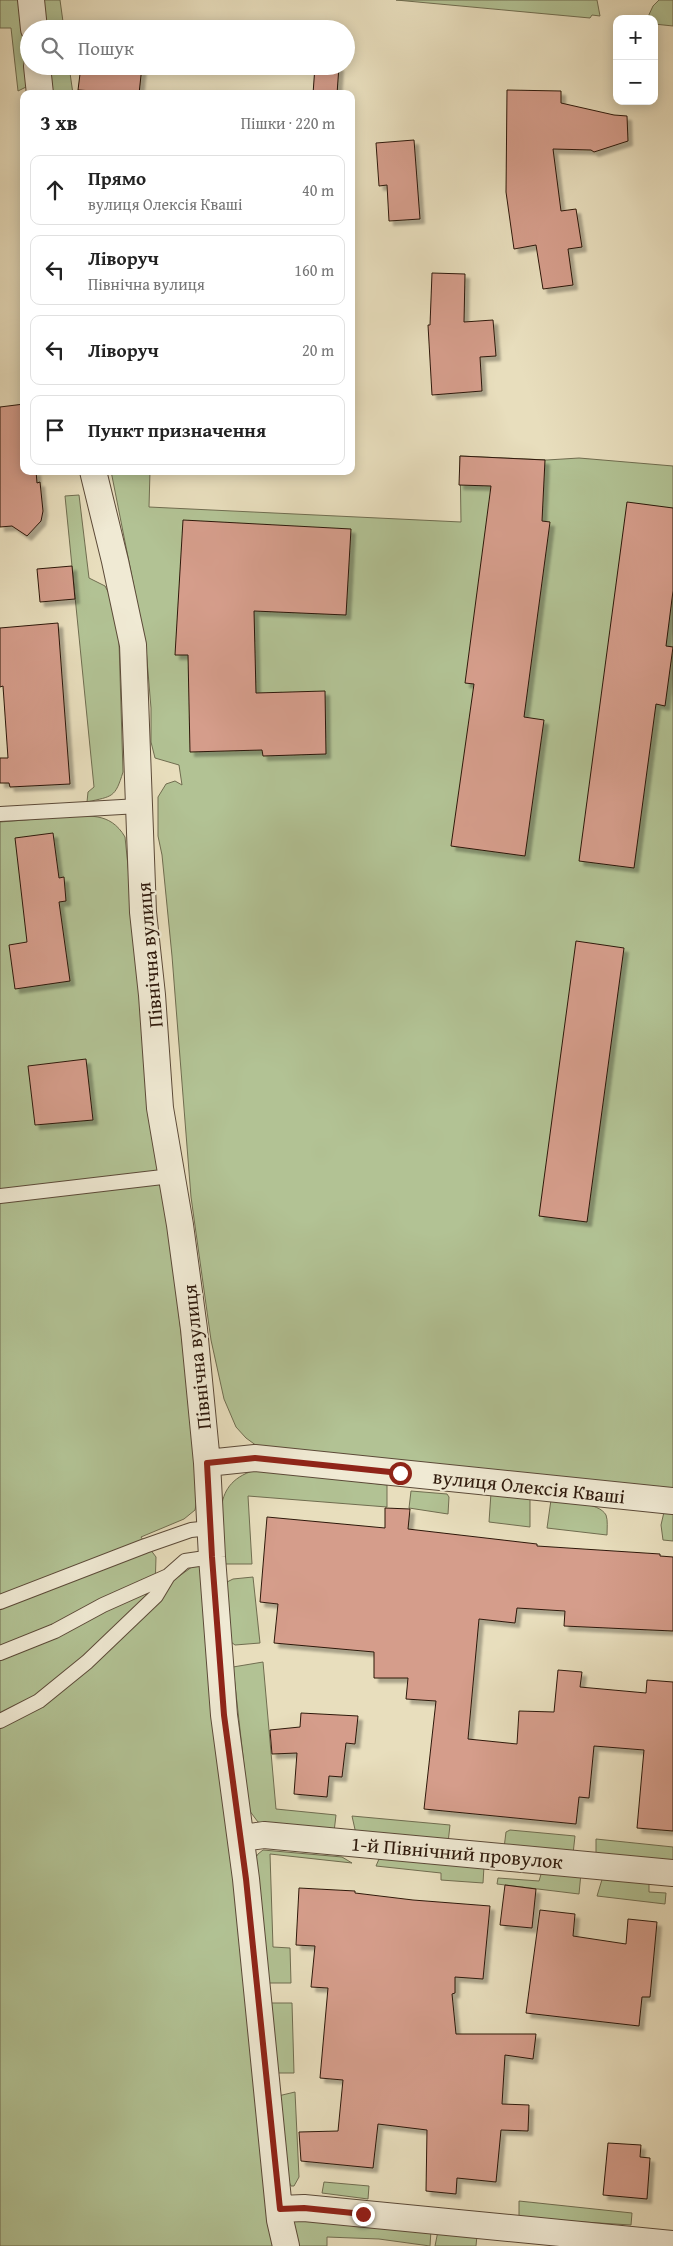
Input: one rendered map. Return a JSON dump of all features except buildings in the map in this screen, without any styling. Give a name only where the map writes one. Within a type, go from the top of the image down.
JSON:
[{"type":"street","points":[[31,0],[33,20]]},
{"type":"street","points":[[38,75],[40,90]]},
{"type":"street","name":"Північна вулиця","points":[[94,475],[133,645],[143,912],[152,995],[160,1108],[180,1225],[194,1329],[207,1463],[224,1715],[242,1838],[280,2220],[286,2246]]},
{"type":"street","name":"вулиця Олексія Кваші","points":[[207,1463],[255,1458],[673,1501]]},
{"type":"street","name":"1-й Північний провулок","points":[[242,1838],[264,1834],[673,1873]]},
{"type":"street","points":[[280,2209],[304,2208],[673,2244]]},
{"type":"lane","points":[[0,814],[140,806]]},
{"type":"lane","points":[[0,1196],[171,1176]]},
{"type":"lane","points":[[0,1602],[145,1546],[191,1530],[210,1528]]},
{"type":"lane","points":[[0,1653],[55,1632],[103,1605],[168,1576],[185,1561],[212,1557]]},
{"type":"lane","points":[[0,1720],[39,1701],[87,1662],[156,1596],[168,1576]]},
{"type":"green space","points":[[0,0],[22,0],[24,20],[20,20],[20,75],[29,75],[30,85],[18,91],[11,28],[0,28]]},
{"type":"green space","points":[[39,0],[60,0],[63,20],[41,20]]},
{"type":"green space","points":[[396,0],[597,0],[600,16],[592,15],[590,18]]},
{"type":"green space","points":[[659,0],[673,0],[673,26],[658,24],[658,15],[649,15],[653,6]]},
{"type":"green space","points":[[47,75],[70,75],[72,90],[49,90]]},
{"type":"green space","points":[[460,456],[547,460],[579,458],[673,466],[673,1493],[257,1446],[236,1427],[224,1399],[211,1340],[191,1197],[172,956],[162,855],[158,836],[158,797],[166,784],[175,781],[182,785],[179,765],[155,758],[151,742],[151,708],[146,648],[112,475],[150,475],[149,507],[461,522]]},
{"type":"green space","points":[[79,495],[89,578],[105,586],[113,601],[119,642],[123,772],[118,787],[112,794],[108,797],[87,802],[88,792],[94,787],[65,496]]},
{"type":"green space","points":[[89,816],[105,819],[119,829],[125,837],[157,1148],[174,1271],[199,1489],[195,1510],[184,1519],[141,1537],[156,1557],[155,1590],[81,1659],[34,1696],[0,1714],[0,822]]},
{"type":"green space","points":[[259,1469],[387,1485],[387,1507],[248,1496],[252,1564],[224,1564],[221,1519],[225,1494],[232,1483],[243,1475]]},
{"type":"green space","points":[[411,1491],[447,1494],[449,1497],[448,1514],[409,1508]]},
{"type":"green space","points":[[491,1493],[530,1498],[530,1527],[489,1522]]},
{"type":"green space","points":[[551,1500],[581,1503],[596,1507],[607,1517],[607,1535],[547,1528]]},
{"type":"green space","points":[[664,1512],[673,1513],[673,1541],[663,1540],[661,1525]]},
{"type":"green space","points":[[196,1564],[201,1564],[278,2246],[0,2246],[0,1726],[54,1698],[93,1663],[171,1582]]},
{"type":"green space","points":[[253,1577],[260,1643],[235,1645],[231,1642],[225,1583],[233,1579]]},
{"type":"green space","points":[[263,1662],[276,1809],[336,1815],[334,1832],[271,1826],[258,1822],[249,1810],[233,1667]]},
{"type":"green space","points":[[352,1816],[450,1825],[448,1843],[356,1834]]},
{"type":"green space","points":[[510,1830],[575,1836],[573,1854],[504,1848],[506,1832]]},
{"type":"green space","points":[[596,1839],[673,1847],[673,1865],[596,1856]]},
{"type":"green space","points":[[263,1850],[342,1857],[352,1863],[270,1854],[273,1947],[290,1948],[291,1983],[266,1983],[255,1859]]},
{"type":"green space","points":[[379,1859],[484,1866],[483,1883],[441,1880],[441,1873],[376,1866]]},
{"type":"green space","points":[[542,1871],[581,1873],[579,1894],[497,1884],[498,1878],[539,1881]]},
{"type":"green space","points":[[604,1873],[649,1877],[649,1892],[666,1893],[665,1904],[597,1896]]},
{"type":"green space","points":[[268,2003],[292,2003],[294,2073],[275,2073]]},
{"type":"green space","points":[[295,2092],[299,2177],[294,2186],[291,2186],[288,2180],[278,2096]]},
{"type":"green space","points":[[324,2182],[369,2186],[368,2199],[322,2193]]},
{"type":"green space","points":[[519,2201],[632,2213],[631,2225],[519,2218]]},
{"type":"green space","points":[[302,2220],[431,2230],[430,2246],[379,2239],[327,2237],[327,2246],[294,2246],[290,2226],[294,2221]]},
{"type":"green space","points":[[438,2231],[477,2235],[476,2246],[435,2246]]},
{"type":"route","points":[[363,2214],[304,2208],[280,2209],[242,1838],[224,1715],[207,1463],[255,1458],[400,1473]]}]
